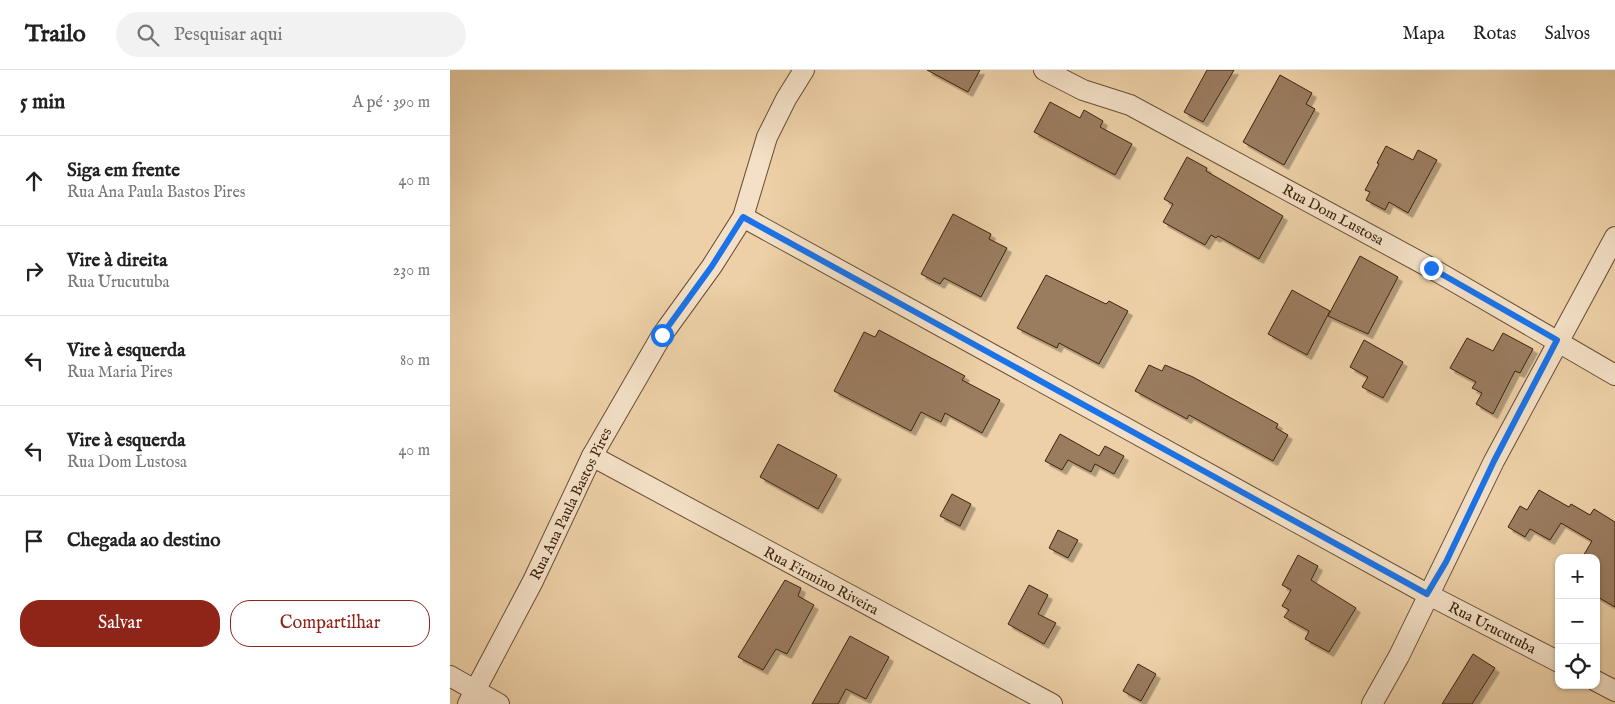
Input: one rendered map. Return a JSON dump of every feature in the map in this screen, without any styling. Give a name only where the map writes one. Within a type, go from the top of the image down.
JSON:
[{"type":"street","name":"Rua Ana Paula Bastos Pires","points":[[471,697],[533,581],[592,456],[662,335],[712,266],[743,217],[767,137],[786,99],[804,70]]},
{"type":"street","name":"Rua Dom Lustosa","points":[[1044,70],[1083,90],[1130,105],[1431,268],[1615,375]]},
{"type":"street","name":"Rua Urucutuba","points":[[743,217],[1427,594],[1555,660]]},
{"type":"street","points":[[1372,704],[1399,656],[1427,594],[1446,562],[1494,461],[1557,340],[1615,237]]},
{"type":"street","name":"Rua Firmino Riveira","points":[[592,456],[1052,704]]},
{"type":"street","points":[[450,676],[471,697],[499,704]]},
{"type":"street","points":[[1600,683],[1615,691]]},
{"type":"building","points":[[927,70],[980,70],[968,92]]},
{"type":"building","points":[[1207,70],[1234,70],[1203,122],[1184,112]]},
{"type":"building","points":[[1280,75],[1312,93],[1306,104],[1315,109],[1284,165],[1243,142]]},
{"type":"building","points":[[1050,102],[1080,118],[1084,110],[1103,121],[1100,127],[1132,144],[1115,175],[1034,132]]},
{"type":"building","points":[[1386,146],[1413,160],[1418,150],[1437,160],[1408,213],[1389,202],[1385,210],[1366,200],[1370,192],[1365,190]]},
{"type":"building","points":[[1187,157],[1207,168],[1206,171],[1283,216],[1259,259],[1218,236],[1216,238],[1211,235],[1205,245],[1163,222],[1173,204],[1164,199]]},
{"type":"building","points":[[953,214],[991,234],[989,239],[1007,248],[981,297],[944,278],[940,284],[921,274]]},
{"type":"building","points":[[1360,256],[1398,277],[1368,334],[1328,316]]},
{"type":"building","points":[[1046,275],[1106,304],[1109,301],[1128,311],[1099,364],[1059,343],[1057,348],[1017,328]]},
{"type":"building","points":[[1292,290],[1330,311],[1307,355],[1268,334]]},
{"type":"building","points":[[879,330],[965,376],[962,380],[1000,400],[982,433],[945,413],[941,422],[921,412],[911,431],[834,391],[864,332],[875,337]]},
{"type":"building","points":[[1503,333],[1533,349],[1520,373],[1515,371],[1493,414],[1476,404],[1482,393],[1472,388],[1476,382],[1450,368],[1467,338],[1493,351]]},
{"type":"building","points":[[1364,340],[1403,362],[1383,398],[1362,387],[1368,377],[1350,367]]},
{"type":"building","points":[[1149,365],[1162,371],[1165,365],[1193,377],[1278,424],[1276,428],[1288,435],[1273,461],[1189,415],[1187,419],[1135,391]]},
{"type":"building","points":[[1060,434],[1099,456],[1105,446],[1124,456],[1114,474],[1095,464],[1091,472],[1068,460],[1062,470],[1045,461]]},
{"type":"building","points":[[778,444],[837,475],[818,509],[760,477]]},
{"type":"building","points":[[1539,490],[1569,507],[1571,504],[1590,515],[1594,509],[1615,522],[1615,607],[1600,598],[1600,554],[1584,554],[1592,541],[1561,523],[1550,540],[1530,529],[1525,537],[1508,527],[1520,506],[1527,510]]},
{"type":"building","points":[[952,494],[971,504],[960,526],[940,516]]},
{"type":"building","points":[[1058,530],[1078,540],[1068,558],[1049,548]]},
{"type":"building","points":[[1298,555],[1318,566],[1311,580],[1356,608],[1329,652],[1305,639],[1309,631],[1284,617],[1289,610],[1282,606],[1291,590],[1282,585]]},
{"type":"building","points":[[785,580],[801,588],[798,596],[814,605],[787,654],[776,649],[763,670],[738,657]]},
{"type":"building","points":[[1029,585],[1048,595],[1038,614],[1056,623],[1044,644],[1008,624]]},
{"type":"building","points":[[850,636],[889,657],[866,699],[846,689],[838,704],[812,704]]},
{"type":"building","points":[[1473,654],[1495,668],[1472,704],[1442,704]]},
{"type":"building","points":[[1138,664],[1156,674],[1141,701],[1123,691]]},
{"type":"route","points":[[662,335],[712,266],[743,217],[1427,594],[1446,562],[1462,525],[1557,340],[1431,268]]}]
